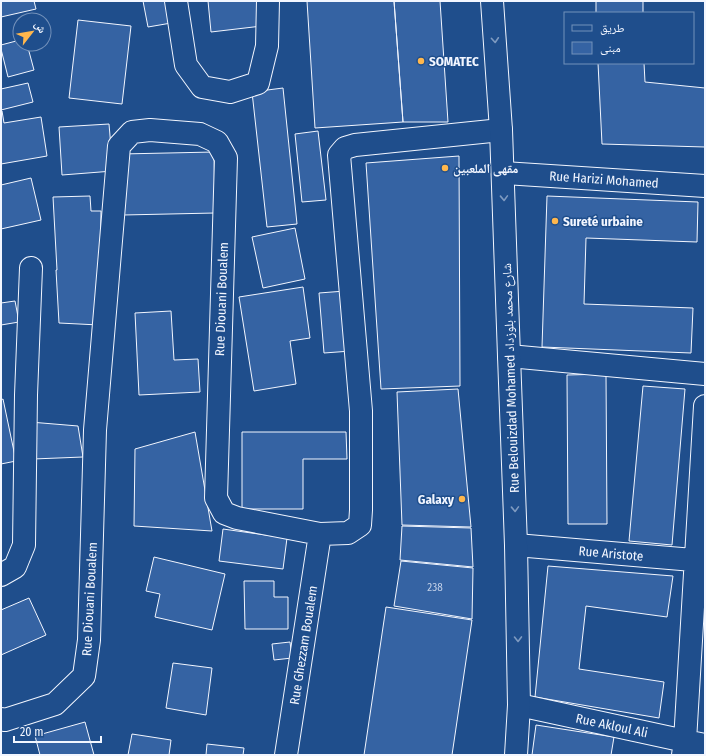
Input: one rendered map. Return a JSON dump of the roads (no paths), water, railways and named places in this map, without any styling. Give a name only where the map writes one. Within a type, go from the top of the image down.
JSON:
[{"type":"street","points":[[176,1],[186,65],[202,87],[230,92],[258,83],[267,46],[268,1]]},
{"type":"street","name":"Rue Belouizdad Mohamed شارع محمد بلوزداد","points":[[492,1],[503,173],[516,544],[519,705],[516,755]]},
{"type":"street","name":"Rue Diouani Boualem","points":[[1,719],[5,720],[55,704],[84,676],[88,640],[95,430],[119,146],[132,132],[150,130],[200,134],[217,142],[226,158],[216,498],[224,513],[237,518],[320,534],[348,533],[360,525],[361,411],[339,155],[345,148],[355,145],[501,130]]},
{"type":"street","name":"Rue Harizi Mohamed","points":[[503,173],[705,186]]},
{"type":"street","points":[[1,575],[15,567],[24,545],[26,395],[31,268]]},
{"type":"street","points":[[509,356],[705,374]]},
{"type":"street","points":[[691,747],[700,561],[705,406]]},
{"type":"street","name":"Rue Ghezzam Boualem","points":[[286,755],[320,534]]},
{"type":"street","name":"Rue Aristote","points":[[516,544],[700,561]]},
{"type":"street","name":"Rue Akloul Ali","points":[[519,705],[691,747]]},
{"type":"place","name":"SOMATEC","points":[[421,61]]},
{"type":"place","name":"مقهى الملعبين","points":[[445,168]]},
{"type":"place","name":"Sureté urbaine","points":[[555,221]]},
{"type":"place","name":"Galaxy","points":[[462,499]]}]
